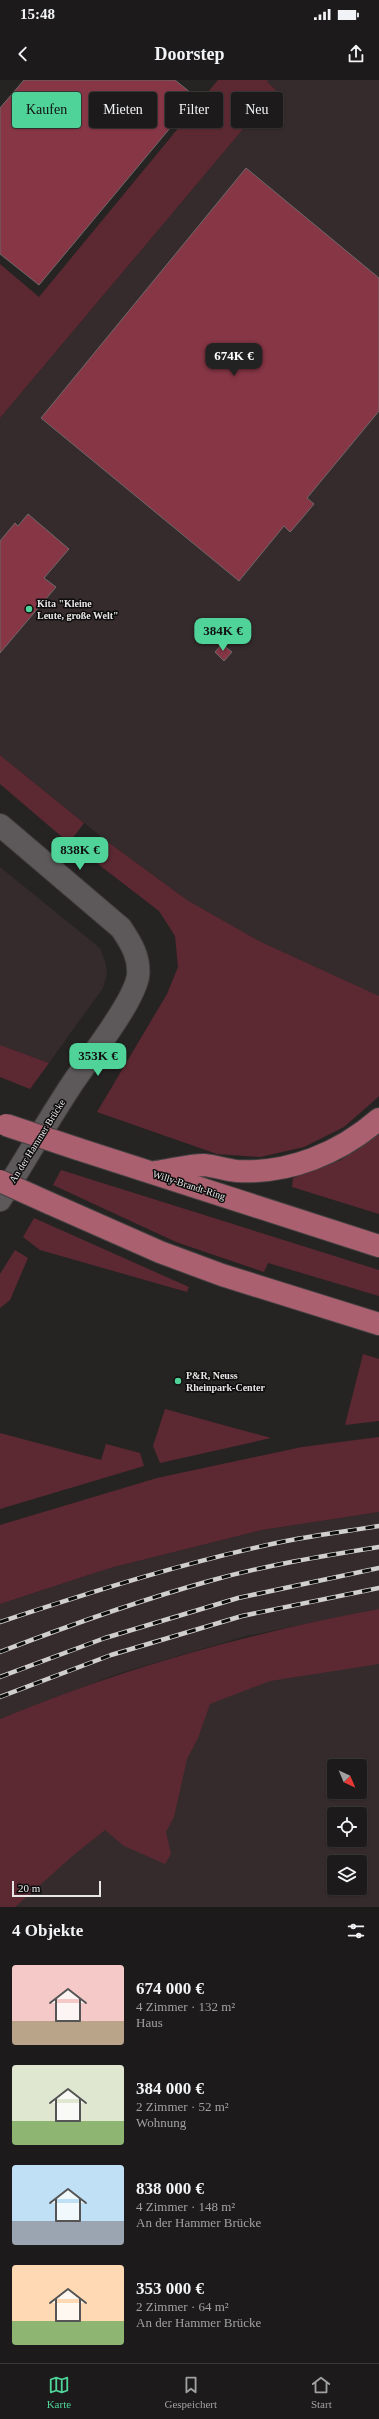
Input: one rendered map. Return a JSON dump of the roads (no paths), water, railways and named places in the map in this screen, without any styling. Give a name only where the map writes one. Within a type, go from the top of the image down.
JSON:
[{"type":"main road","points":[[151,1173],[203,1165],[237,1171],[270,1169],[304,1162],[339,1148],[365,1132],[379,1119]]},
{"type":"main road","name":"Willy-Brandt-Ring","points":[[3,1124],[379,1246]]},
{"type":"main road","points":[[0,1181],[160,1252],[222,1275],[379,1324]]},
{"type":"street","name":"An der Hammer Brücke","points":[[0,825],[121,928],[131,943],[137,959],[138,976],[132,994],[71,1086],[0,1200]]},
{"type":"railway","points":[[0,1622],[178,1567],[286,1541],[379,1526]]},
{"type":"railway","points":[[0,1652],[105,1613],[213,1580],[274,1565],[379,1547]]},
{"type":"railway","points":[[0,1677],[105,1638],[238,1598],[379,1568]]},
{"type":"railway","points":[[0,1697],[111,1655],[242,1616],[379,1588]]},
{"type":"place","name":"Kita \"Kleine Leute, große Welt\"","points":[[29,609]]},
{"type":"place","name":"P&R, Neuss Rheinpark-Center","points":[[178,1381]]}]
